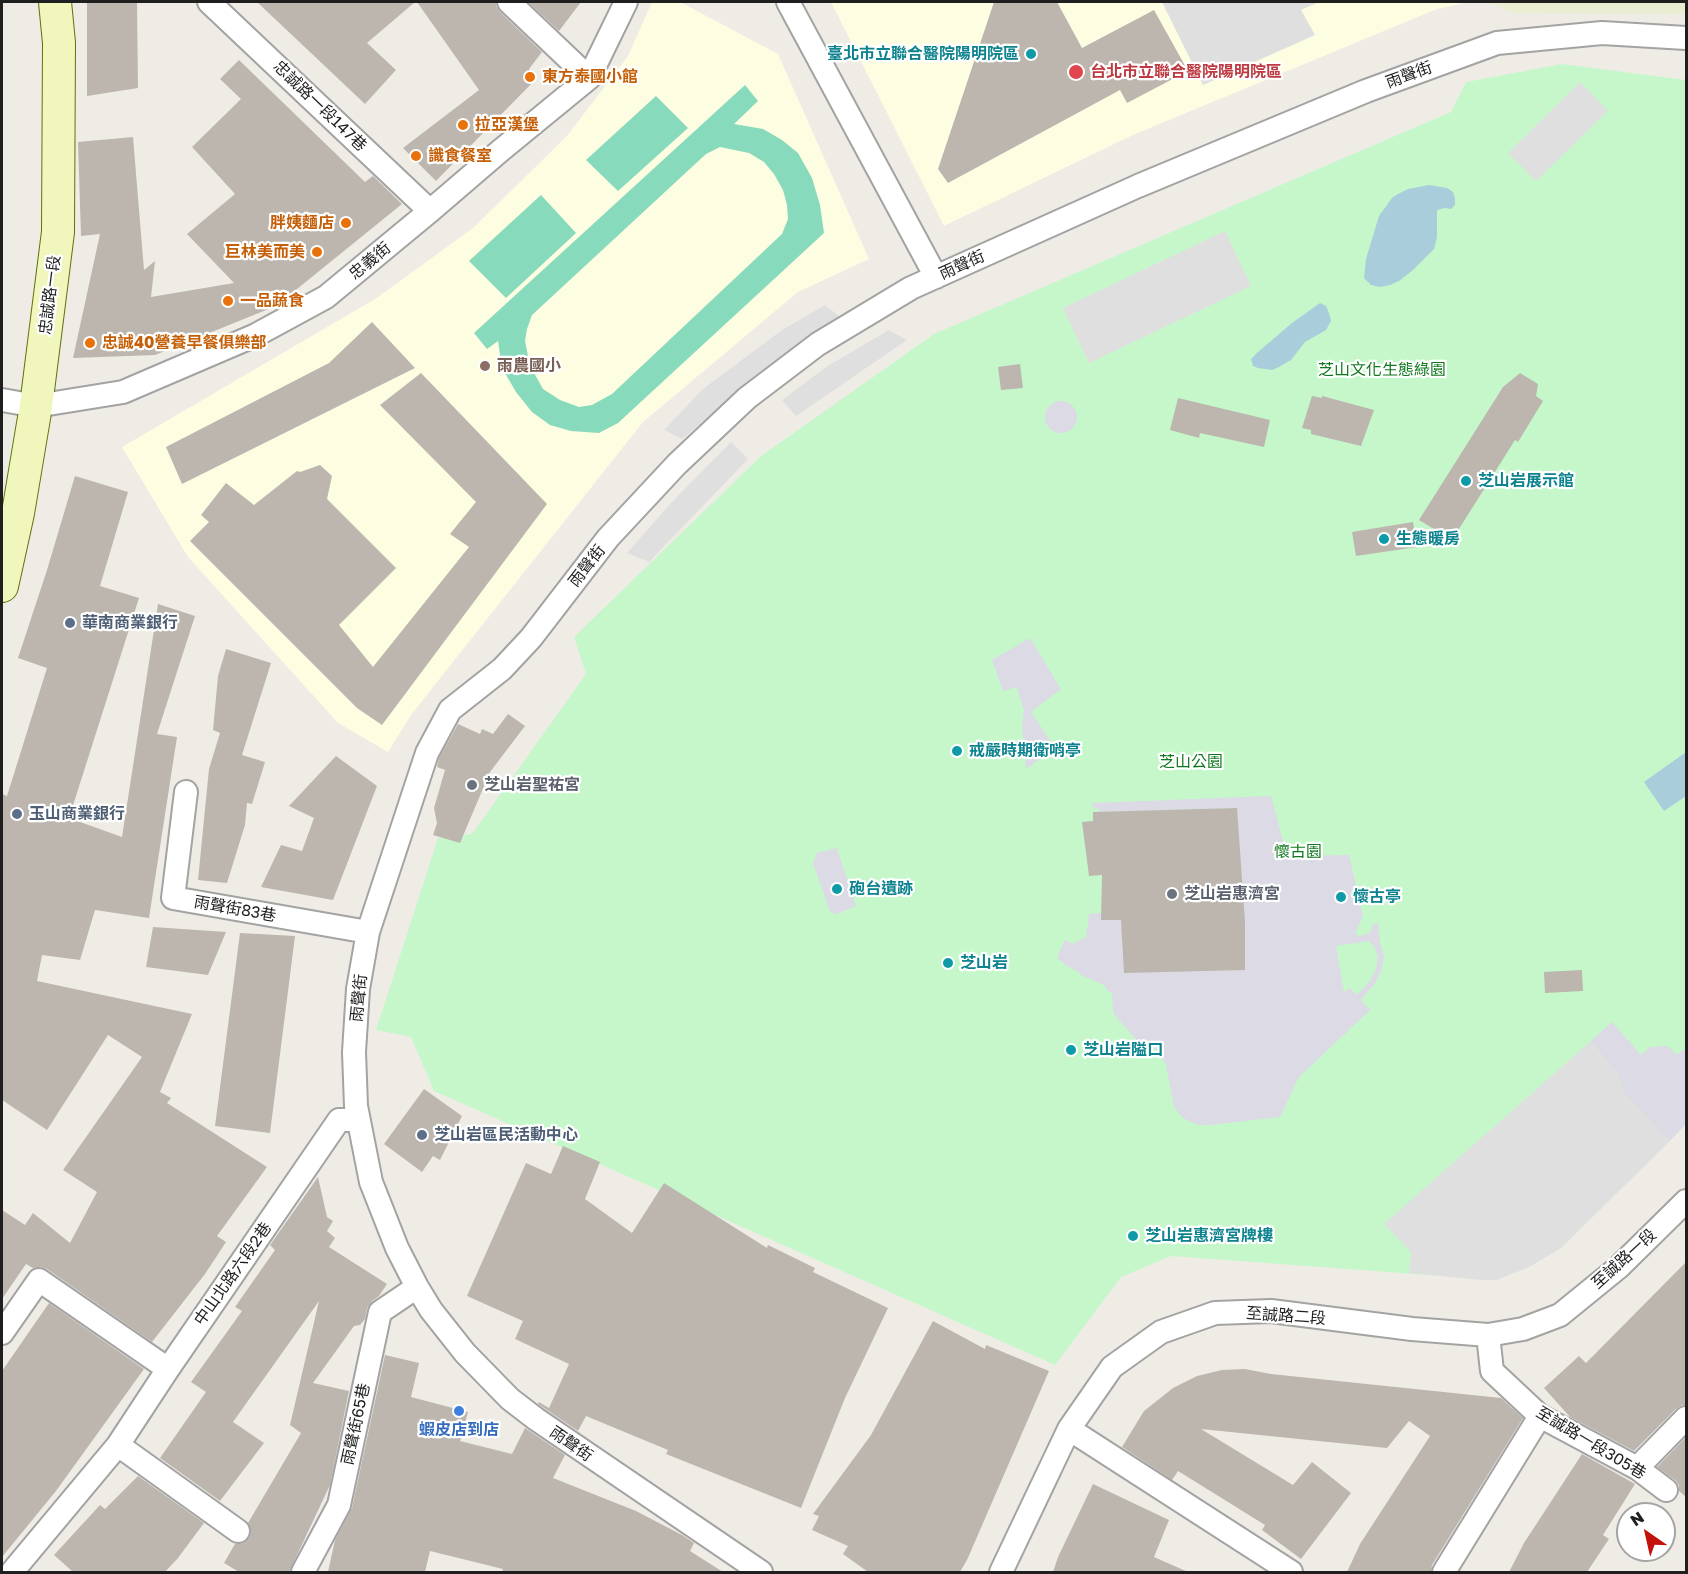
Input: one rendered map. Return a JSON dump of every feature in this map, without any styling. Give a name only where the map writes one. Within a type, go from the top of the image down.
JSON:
[{"type":"street","name":"忠誠路一段","points":[[2,586],[18,513],[36,406],[58,232],[59,43],[55,2]]},
{"type":"street","name":"忠誠路一段147巷","points":[[209,2],[430,211]]},
{"type":"street","points":[[509,2],[589,78]]},
{"type":"street","name":"忠義街","points":[[2,400],[36,406],[123,392],[256,335],[326,297],[589,78],[626,2]]},
{"type":"street","points":[[788,2],[936,278]]},
{"type":"street","name":"雨聲街","points":[[761,1572],[555,1433],[510,1399],[465,1353],[431,1310],[397,1248],[371,1182],[358,1120],[354,1052],[358,989],[368,932],[427,753],[450,710],[502,669],[531,638],[608,538],[677,464],[747,398],[818,344],[911,288],[1138,186],[1366,91],[1497,43],[1602,33],[1686,38]]},
{"type":"street","name":"雨聲街83巷","points":[[186,792],[173,898],[368,932]]},
{"type":"street","name":"中山北路六段2巷","points":[[12,1572],[118,1445],[339,1120],[358,1120]]},
{"type":"street","name":"至誠路一段","points":[[1560,1315],[1619,1267],[1686,1201]]},
{"type":"street","points":[[2,1333],[39,1280],[168,1369]]},
{"type":"street","name":"雨聲街65巷","points":[[303,1572],[339,1505],[380,1312],[417,1287]]},
{"type":"street","name":"至誠路二段","points":[[1001,1572],[1070,1429],[1112,1367],[1161,1332],[1215,1313],[1271,1311],[1412,1329],[1488,1335],[1523,1329],[1560,1315]]},
{"type":"street","name":"至誠路一段305巷","points":[[1488,1335],[1492,1371],[1540,1416],[1637,1468],[1666,1490]]},
{"type":"street","points":[[1444,1572],[1540,1416]]},
{"type":"street","points":[[1637,1468],[1686,1418]]},
{"type":"street","points":[[1070,1429],[1291,1572]]},
{"type":"street","points":[[118,1445],[238,1531]]},
{"type":"shaded area","name":"雨農國小","points":[[652,2],[680,2],[778,54],[869,259],[798,292],[643,422],[411,715],[388,752],[338,723],[188,557],[122,447],[375,299],[473,228],[567,136],[628,56]]},
{"type":"shaded area","name":"台北市立聯合醫院陽明院區","points":[[831,2],[1469,2],[1437,9],[1133,135],[944,226]]},
{"type":"shaded area","points":[[1162,2],[1319,2],[1301,10],[1315,35],[1203,85]]},
{"type":"shaded area","points":[[1487,2],[1686,2],[1686,14],[1514,13]]},
{"type":"shaded area","points":[[1580,82],[1608,111],[1536,181],[1508,153]]},
{"type":"shaded area","points":[[1225,231],[1251,286],[1089,363],[1063,308]]},
{"type":"shaded area","points":[[825,305],[840,317],[758,375],[682,439],[664,430],[703,389],[782,330]]},
{"type":"shaded area","points":[[889,330],[907,340],[796,416],[782,400],[826,367]]},
{"type":"shaded area","points":[[1061,401],[1072,406],[1077,417],[1072,428],[1061,433],[1050,428],[1045,417],[1050,406]]},
{"type":"shaded area","points":[[731,442],[748,459],[649,562],[627,553],[671,503]]},
{"type":"shaded area","points":[[1030,638],[1061,689],[1031,712],[1055,748],[1026,769],[1022,725],[1024,711],[1017,687],[1003,691],[992,660]]},
{"type":"shaded area","points":[[1271,796],[1287,856],[1349,855],[1363,915],[1355,934],[1359,936],[1367,934],[1373,924],[1378,923],[1384,955],[1382,968],[1376,982],[1361,1000],[1370,1010],[1299,1077],[1280,1117],[1210,1125],[1198,1125],[1183,1118],[1174,1107],[1166,1064],[1154,1047],[1138,1042],[1113,1013],[1112,992],[1109,992],[1104,985],[1079,974],[1057,958],[1065,940],[1073,944],[1086,938],[1089,914],[1101,913],[1102,920],[1121,920],[1245,970],[1237,808],[1099,812],[1099,808],[1093,809],[1092,803]],"holes":[[[1369,941],[1378,957],[1376,969],[1370,981],[1357,995],[1350,988],[1344,992],[1336,946]]]},
{"type":"shaded area","points":[[837,848],[856,906],[836,914],[830,912],[813,863],[817,853]]},
{"type":"shaded area","points":[[1612,1022],[1641,1055],[1650,1047],[1668,1046],[1677,1055],[1684,1049],[1686,1051],[1686,1124],[1670,1141],[1623,1091],[1618,1073],[1591,1041]]},
{"type":"shaded area","points":[[1591,1041],[1618,1073],[1622,1090],[1670,1141],[1561,1248],[1529,1267],[1496,1280],[1409,1273],[1411,1252],[1384,1224]]},
{"type":"green space","name":"芝山公園","points":[[1562,64],[1686,80],[1686,1120],[1561,1248],[1529,1267],[1496,1280],[1171,1256],[1121,1277],[1055,1365],[434,1091],[411,1037],[376,1030],[438,838],[472,834],[586,674],[574,637],[761,456],[934,334],[1451,112],[1466,82]]},
{"type":"green space","points":[[745,85],[758,101],[734,124],[763,129],[782,140],[798,153],[812,178],[820,205],[824,233],[618,423],[599,433],[571,431],[550,425],[532,412],[516,392],[502,368],[498,341],[487,349],[474,333]],"holes":[[[720,147],[749,153],[764,162],[783,190],[788,219],[782,234],[612,394],[592,405],[579,407],[560,400],[543,389],[533,371],[525,341],[532,315],[706,154]]]},
{"type":"green space","points":[[656,96],[688,128],[618,191],[586,160]]},
{"type":"green space","points":[[541,195],[576,233],[506,298],[469,261]]},
{"type":"water","points":[[1429,185],[1447,188],[1453,192],[1455,198],[1455,205],[1451,209],[1437,210],[1437,237],[1434,249],[1399,281],[1380,287],[1371,285],[1364,278],[1366,259],[1379,216],[1392,198],[1398,194],[1408,189]]},
{"type":"water","points":[[1320,303],[1326,306],[1331,321],[1326,330],[1305,342],[1291,360],[1279,367],[1272,370],[1253,366],[1251,359],[1258,352]]},
{"type":"water","points":[[1686,752],[1686,796],[1664,811],[1644,782]]},
{"type":"building","points":[[87,2],[137,2],[138,88],[87,96]]},
{"type":"building","points":[[257,2],[415,2],[367,43],[396,70],[365,104]]},
{"type":"building","points":[[417,2],[496,2],[500,12],[542,52],[529,69],[537,78],[436,181],[403,148],[479,90]]},
{"type":"building","points":[[528,2],[581,2],[559,31]]},
{"type":"building","name":"臺北市立聯合醫院陽明院區","points":[[994,2],[1057,2],[1082,48],[1154,10],[1188,71],[1127,103],[1120,90],[948,183],[938,169]]},
{"type":"building","points":[[239,60],[365,182],[373,176],[402,204],[276,306],[155,355],[73,358],[100,234],[81,236],[78,142],[133,137],[144,270],[155,261],[151,297],[234,283],[187,234],[235,194],[192,147],[241,99],[220,79]]},
{"type":"building","points":[[372,322],[415,368],[182,484],[166,447],[329,363]]},
{"type":"building","points":[[1020,364],[1023,388],[1001,390],[998,367]]},
{"type":"building","points":[[421,373],[547,504],[382,725],[357,708],[190,541],[209,522],[201,515],[226,483],[254,505],[297,471],[320,465],[332,476],[327,499],[396,568],[339,625],[373,667],[469,547],[450,534],[476,502],[380,405]]},
{"type":"building","name":"芝山岩展示館","points":[[1520,373],[1538,384],[1536,396],[1543,401],[1518,442],[1515,440],[1452,540],[1419,520],[1503,387]]},
{"type":"building","points":[[1312,396],[1322,398],[1322,396],[1374,410],[1361,446],[1311,434],[1311,430],[1302,428]]},
{"type":"building","points":[[1178,398],[1270,420],[1264,447],[1200,433],[1199,438],[1170,430]]},
{"type":"building","points":[[75,476],[128,492],[100,586],[139,598],[69,818],[122,837],[158,604],[195,616],[157,734],[177,737],[149,918],[95,910],[80,960],[42,955],[37,981],[192,1014],[160,1092],[171,1098],[167,1103],[267,1167],[217,1236],[226,1242],[205,1274],[152,1342],[41,1267],[33,1268],[26,1264],[2,1299],[2,1210],[25,1225],[33,1213],[70,1243],[97,1192],[63,1170],[142,1057],[108,1035],[47,1130],[2,1100],[2,794],[7,796],[47,668],[18,658]]},
{"type":"building","name":"生態暖房","points":[[1413,522],[1417,547],[1356,556],[1352,532]]},
{"type":"building","points":[[226,649],[271,663],[242,755],[265,762],[252,804],[247,803],[245,825],[227,883],[198,880],[209,769],[220,733],[213,730],[218,676]]},
{"type":"building","name":"芝山岩聖祐宮","points":[[508,714],[525,726],[490,772],[460,843],[433,835],[437,823],[434,808],[445,770],[437,767],[439,758],[458,724],[480,734],[482,729],[493,734]]},
{"type":"building","points":[[336,756],[377,786],[333,900],[261,887],[281,845],[302,851],[314,818],[289,806]]},
{"type":"building","name":"芝山岩惠濟宮","points":[[1237,808],[1245,922],[1245,970],[1124,973],[1121,920],[1101,920],[1102,875],[1089,876],[1082,822],[1093,821],[1093,812]]},
{"type":"building","points":[[153,927],[226,932],[208,975],[146,967]]},
{"type":"building","points":[[240,933],[295,936],[270,1133],[215,1126]]},
{"type":"building","points":[[1582,970],[1583,991],[1545,993],[1544,972]]},
{"type":"building","name":"芝山岩區民活動中心","points":[[424,1089],[462,1116],[440,1160],[433,1156],[422,1172],[384,1144]]},
{"type":"building","points":[[563,1146],[600,1162],[585,1199],[632,1233],[664,1183],[767,1248],[768,1245],[815,1268],[813,1272],[888,1308],[845,1398],[801,1508],[666,1454],[668,1450],[586,1416],[578,1431],[538,1404],[539,1402],[549,1408],[569,1364],[515,1339],[523,1321],[467,1296],[526,1163],[551,1174]]},
{"type":"building","points":[[318,1177],[327,1217],[333,1221],[327,1231],[335,1238],[329,1247],[387,1284],[367,1308],[365,1319],[360,1325],[354,1326],[313,1383],[349,1391],[330,1485],[289,1572],[239,1572],[224,1563],[235,1544],[243,1543],[249,1538],[251,1532],[248,1523],[301,1433],[290,1425],[319,1301],[233,1422],[264,1443],[220,1501],[160,1458],[206,1392],[191,1382],[242,1311],[235,1307],[275,1250],[270,1245]]},
{"type":"building","points":[[1686,1262],[1686,1405],[1676,1409],[1634,1451],[1570,1417],[1544,1388],[1579,1356],[1586,1363]]},
{"type":"building","points":[[49,1303],[144,1369],[56,1491],[2,1557],[2,1371]]},
{"type":"building","points":[[933,1321],[985,1349],[986,1345],[1049,1371],[960,1572],[868,1572],[843,1554],[848,1546],[812,1530],[819,1516],[813,1514],[871,1435]]},
{"type":"building","points":[[385,1355],[419,1363],[411,1397],[468,1412],[460,1441],[512,1454],[525,1428],[565,1455],[553,1478],[636,1511],[682,1535],[694,1543],[690,1551],[723,1572],[502,1572],[503,1569],[430,1551],[425,1572],[328,1572],[335,1540],[352,1508]]},
{"type":"building","points":[[1245,1369],[1271,1374],[1501,1398],[1523,1418],[1432,1565],[1431,1572],[1347,1572],[1360,1544],[1430,1436],[1409,1421],[1387,1448],[1201,1429],[1293,1485],[1312,1462],[1351,1493],[1301,1559],[1262,1530],[1265,1525],[1178,1471],[1172,1480],[1122,1447],[1144,1411],[1173,1388],[1197,1376],[1222,1370]]},
{"type":"building","points":[[1686,1437],[1686,1497],[1679,1491],[1679,1485],[1675,1480],[1657,1467]]},
{"type":"building","points":[[1582,1454],[1635,1484],[1624,1502],[1616,1502],[1616,1514],[1603,1535],[1609,1539],[1587,1572],[1509,1572],[1524,1543]]},
{"type":"building","points":[[138,1476],[204,1523],[165,1572],[73,1572],[54,1555],[100,1505],[105,1509]]},
{"type":"building","points":[[1093,1484],[1169,1520],[1154,1557],[1188,1572],[1053,1572]]},
{"type":"place","name":"臺北市立聯合醫院陽明院區","points":[[1031,54]]},
{"type":"place","name":"台北市立聯合醫院陽明院區","points":[[1076,72]]},
{"type":"place","name":"東方泰國小館","points":[[530,77]]},
{"type":"place","name":"拉亞漢堡","points":[[463,125]]},
{"type":"place","name":"識食餐室","points":[[416,156]]},
{"type":"place","name":"胖姨麵店","points":[[346,223]]},
{"type":"place","name":"巨林美而美","points":[[317,252]]},
{"type":"place","name":"一品蔬食","points":[[228,301]]},
{"type":"place","name":"忠誠40營養早餐俱樂部","points":[[90,343]]},
{"type":"place","name":"雨農國小","points":[[485,366]]},
{"type":"place","name":"芝山岩展示館","points":[[1466,481]]},
{"type":"place","name":"生態暖房","points":[[1384,539]]},
{"type":"place","name":"華南商業銀行","points":[[70,623]]},
{"type":"place","name":"戒嚴時期衛哨亭","points":[[957,751]]},
{"type":"place","name":"芝山岩聖祐宮","points":[[472,785]]},
{"type":"place","name":"玉山商業銀行","points":[[17,814]]},
{"type":"place","name":"砲台遺跡","points":[[837,889]]},
{"type":"place","name":"芝山岩惠濟宮","points":[[1172,894]]},
{"type":"place","name":"懷古亭","points":[[1341,897]]},
{"type":"place","name":"芝山岩","points":[[948,963]]},
{"type":"place","name":"芝山岩隘口","points":[[1071,1050]]},
{"type":"place","name":"芝山岩區民活動中心","points":[[422,1135]]},
{"type":"place","name":"芝山岩惠濟宮牌樓","points":[[1133,1236]]},
{"type":"place","name":"蝦皮店到店","points":[[459,1411]]},
{"type":"park label","name":"芝山文化生態綠園","points":[[1382,370]]},
{"type":"park label","name":"懷古園","points":[[1298,852]]}]
